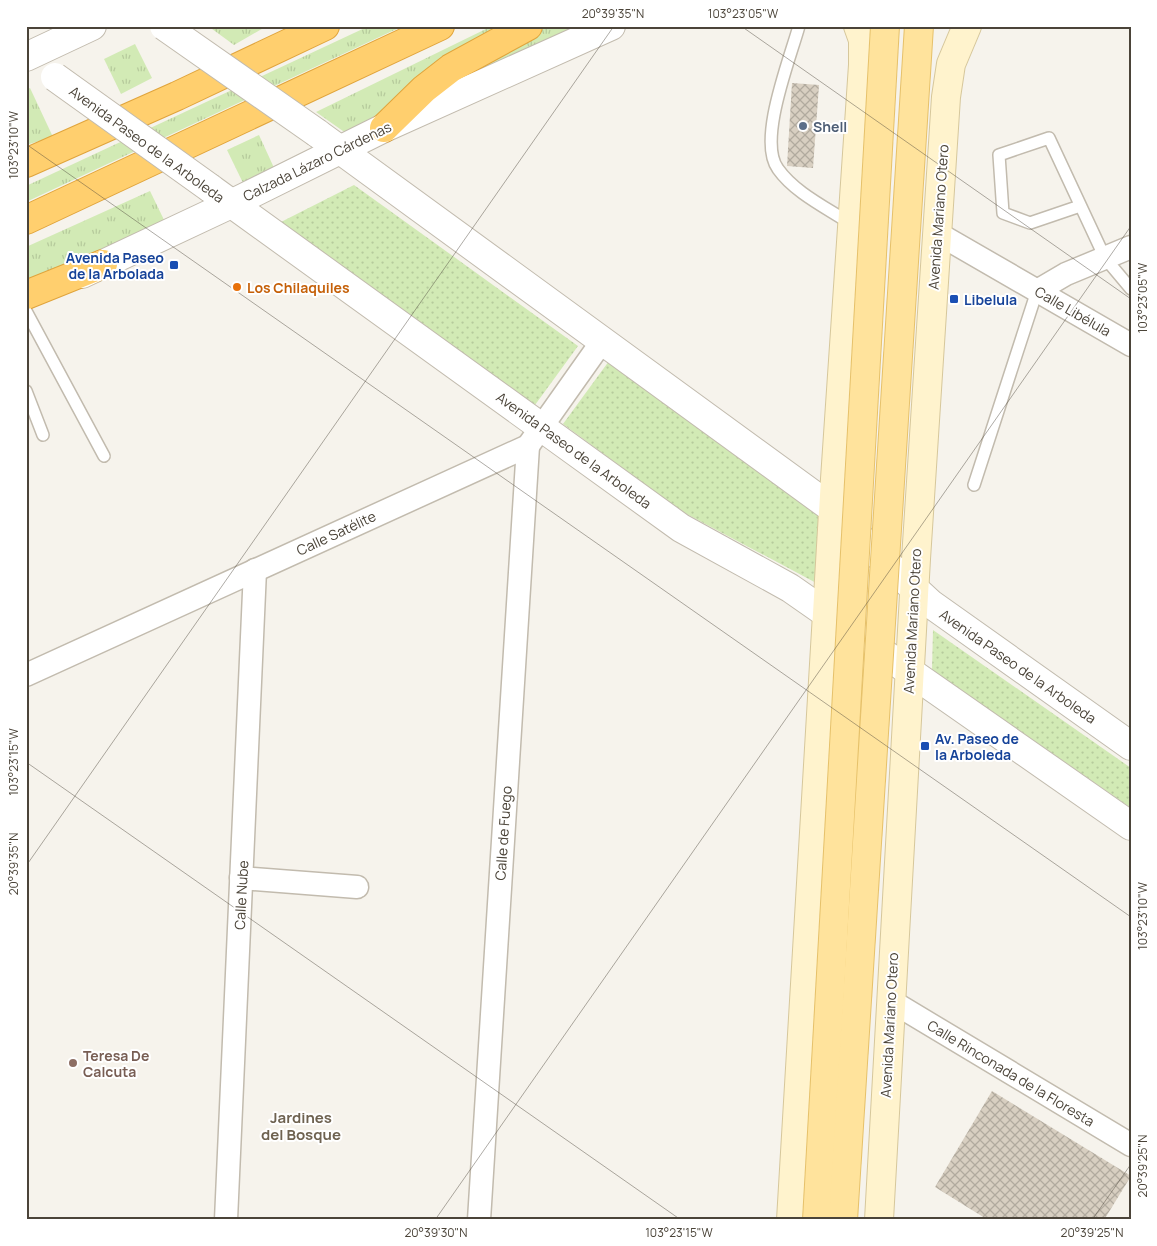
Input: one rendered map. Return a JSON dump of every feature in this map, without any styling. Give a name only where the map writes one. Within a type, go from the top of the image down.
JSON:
[{"type":"highway","points":[[177,96],[296,26]]},
{"type":"highway","points":[[29,161],[177,96],[325,26]]},
{"type":"highway","points":[[26,220],[440,26]]},
{"type":"highway","points":[[384,128],[424,89],[451,68],[528,26]]},
{"type":"highway","points":[[26,296],[103,264]]},
{"type":"main road","points":[[843,1220],[919,26]]},
{"type":"main road","name":"Avenida Mariano Otero","points":[[879,1220],[909,672],[946,97],[951,64],[967,26]]},
{"type":"main road","points":[[790,1220],[834,509],[853,225],[869,31]]},
{"type":"main road","points":[[860,636],[888,65],[886,56],[878,48],[869,31]]},
{"type":"main road","points":[[818,1220],[869,31]]},
{"type":"street","points":[[26,58],[92,26]]},
{"type":"street","name":"Avenida Paseo de la Arboleda","points":[[164,26],[340,149],[834,509],[866,544],[914,590],[1131,746]]},
{"type":"street","name":"Calzada Lázaro Cárdenas","points":[[26,301],[103,264],[221,196],[340,149],[611,26]]},
{"type":"street","name":"Avenida Paseo de la Arboleda","points":[[26,58],[221,196],[534,436],[681,528],[790,588],[1131,826]]},
{"type":"street","name":"Calle Libélula","points":[[937,234],[1131,345]]},
{"type":"street","points":[[1037,291],[1066,274],[1131,247]]},
{"type":"street","name":"Calle Satélite","points":[[26,675],[255,570],[534,436],[603,340]]},
{"type":"street","name":"Calle de Fuego","points":[[479,1220],[534,436]]},
{"type":"street","name":"Calle Nube","points":[[226,1220],[255,570]]},
{"type":"street","points":[[242,878],[357,888]]},
{"type":"street","name":"Calle Rinconada de la Floresta","points":[[891,1001],[1131,1145]]},
{"type":"lane","points":[[799,26],[770,128],[770,149],[777,168],[791,183],[853,225]]},
{"type":"lane","points":[[1080,206],[1030,224],[1003,213],[999,155],[1049,138],[1105,258],[1131,289]]},
{"type":"lane","points":[[974,485],[1037,291]]},
{"type":"lane","points":[[26,311],[104,456]]},
{"type":"lane","points":[[26,391],[44,435]]},
{"type":"green space","points":[[208,26],[267,26],[234,45]]},
{"type":"green space","points":[[369,26],[403,26],[26,202],[26,186]]},
{"type":"green space","points":[[492,26],[506,26],[362,131],[350,136],[316,112]]},
{"type":"green space","points":[[546,26],[585,26],[425,102],[454,75]]},
{"type":"green space","points":[[135,44],[152,78],[121,94],[104,59]]},
{"type":"green space","points":[[30,88],[53,137],[26,145],[26,90]]},
{"type":"green space","points":[[259,135],[275,170],[244,185],[227,150]]},
{"type":"green space","points":[[354,185],[578,346],[535,405],[279,223]]},
{"type":"green space","points":[[150,191],[166,224],[26,281],[26,247]]},
{"type":"green space","points":[[609,361],[823,516],[820,585],[681,511],[563,424]]},
{"type":"green space","points":[[933,630],[1131,768],[1131,808],[932,670]]},
{"type":"building","name":"Shell","points":[[792,83],[819,85],[813,168],[787,166]]},
{"type":"building","points":[[992,1091],[1131,1176],[1104,1220],[988,1220],[935,1187]]},
{"type":"place","name":"Shell","points":[[803,126]]},
{"type":"place","name":"Avenida Paseo de la Arbolada","points":[[174,265]]},
{"type":"place","name":"Los Chilaquiles","points":[[237,287]]},
{"type":"place","name":"Libelula","points":[[954,299]]},
{"type":"place","name":"Av. Paseo de la Arboleda","points":[[925,746]]},
{"type":"place","name":"Teresa De Calcuta","points":[[73,1063]]},
{"type":"district","name":"Jardines del Bosque","points":[[301,1126]]}]
